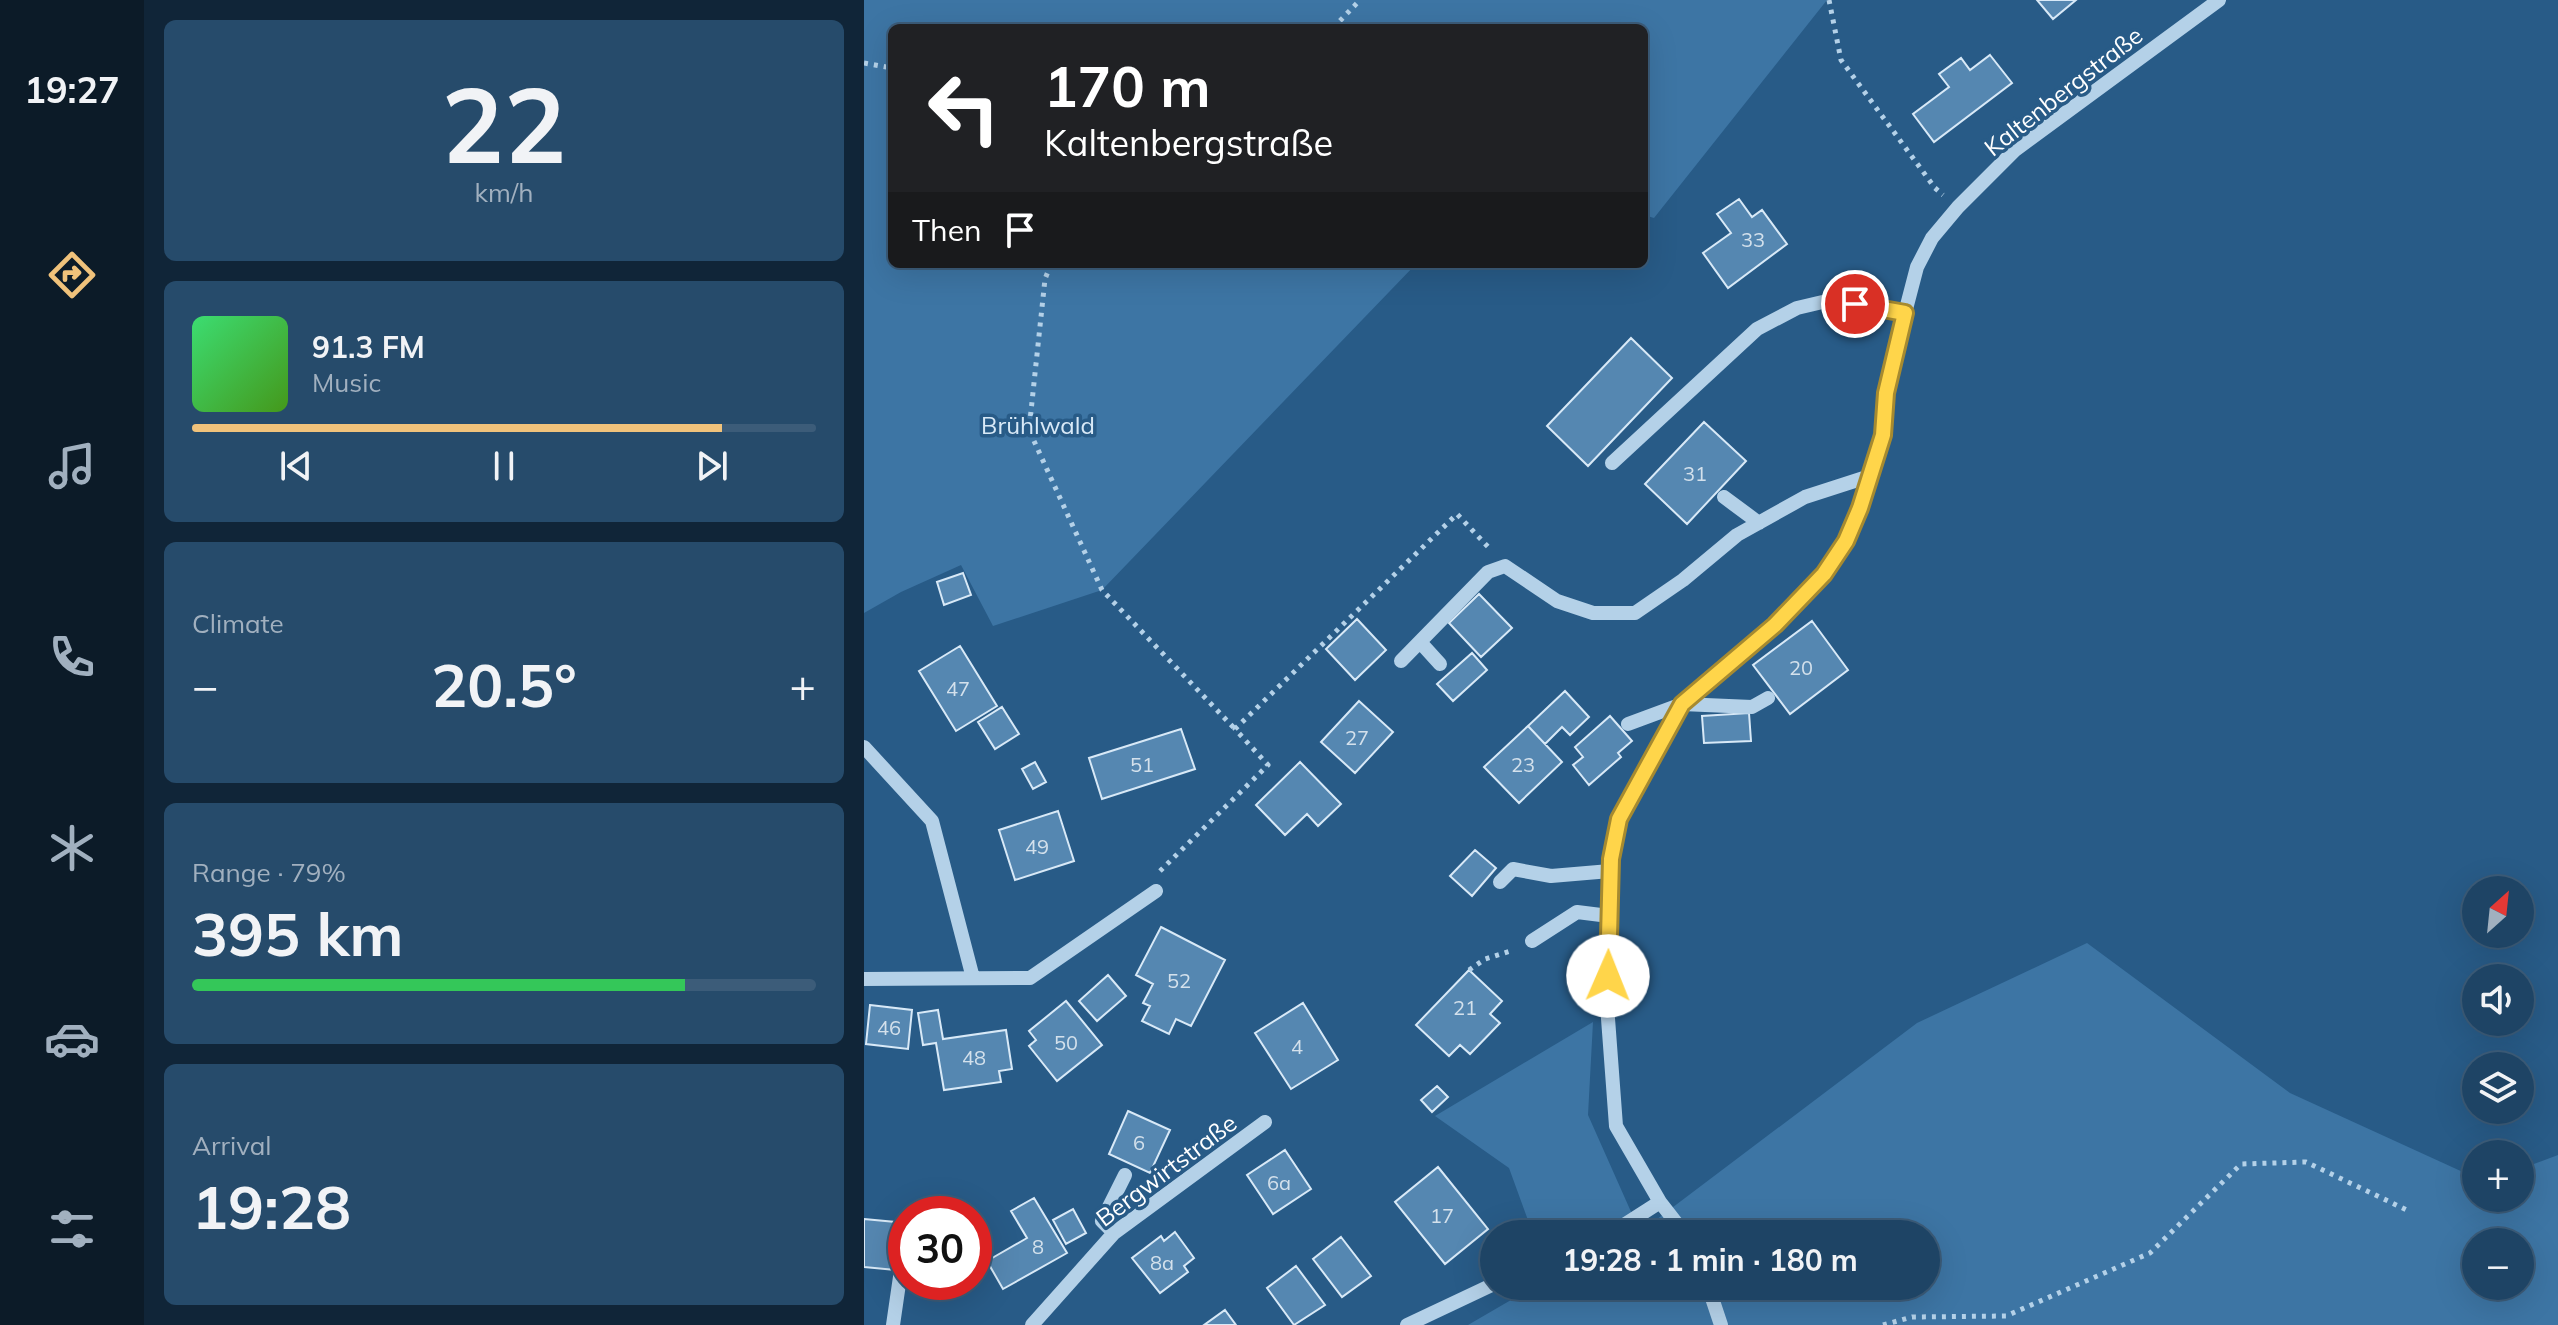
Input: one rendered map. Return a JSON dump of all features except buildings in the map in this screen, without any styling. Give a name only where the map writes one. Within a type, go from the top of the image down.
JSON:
[{"type":"street","name":"Kaltenbergstraße","points":[[1674,1220],[1660,1202],[1616,1126],[1607,1005],[1610,871],[1619,819],[1682,704],[1775,625],[1824,574],[1846,541],[1883,435],[1886,393],[1905,313],[1922,257],[1932,238],[2015,150],[2219,0]]},
{"type":"street","points":[[1612,463],[1757,329],[1797,308],[1831,300],[1905,313]]},
{"type":"street","points":[[1401,661],[1488,572],[1505,566],[1557,601],[1593,613],[1635,613],[1683,580],[1737,535],[1805,497],[1870,476]]},
{"type":"street","points":[[1724,497],[1759,523]]},
{"type":"street","points":[[1420,642],[1440,664]]},
{"type":"street","points":[[1628,724],[1682,704],[1752,707],[1768,698]]},
{"type":"street","points":[[864,747],[932,821],[973,978]]},
{"type":"street","points":[[1500,882],[1513,869],[1551,876],[1610,871]]},
{"type":"street","points":[[864,979],[1030,978],[1156,891]]},
{"type":"street","points":[[1532,941],[1577,912],[1609,916]]},
{"type":"street","name":"Bergwirtstraße","points":[[1032,1325],[1114,1233],[1265,1122]]},
{"type":"street","points":[[1114,1233],[1102,1221],[1125,1175]]},
{"type":"street","points":[[1632,1220],[1660,1202]]},
{"type":"street","points":[[1407,1325],[1480,1291]]},
{"type":"street","points":[[893,1325],[897,1300]]},
{"type":"street","points":[[1713,1300],[1721,1325]]},
{"type":"path","points":[[1337,24],[1360,0]]},
{"type":"path","points":[[1829,0],[1841,60],[1935,188],[1958,207]]},
{"type":"path","points":[[864,63],[888,67]]},
{"type":"path","points":[[1049,268],[1045,279],[1029,430],[1102,590],[1268,765],[1151,881],[1156,891]]},
{"type":"path","points":[[1235,729],[1457,514],[1505,566]]},
{"type":"path","points":[[1469,970],[1485,959],[1519,950],[1532,941]]},
{"type":"path","points":[[1883,1325],[1912,1317],[2006,1316],[2150,1253],[2241,1164],[2306,1162],[2409,1211]]},
{"type":"green space","name":"Brühlwald","points":[[864,0],[1827,0],[1654,218],[1648,216],[1648,24],[888,24],[888,268],[1412,268],[1102,590],[993,626],[961,565],[901,592],[864,613]]},
{"type":"green space","points":[[2087,943],[2290,1093],[2462,1172],[2462,1212],[2534,1212],[2534,1164],[2558,1155],[2558,1325],[1468,1325],[1511,1300],[1940,1300],[1940,1220],[1656,1220],[1917,1023]]},
{"type":"green space","points":[[1593,1022],[1588,1115],[1635,1220],[1528,1220],[1509,1168],[1435,1116]]},
{"type":"route","points":[[1608,976],[1611,859],[1619,819],[1682,704],[1775,625],[1824,574],[1846,541],[1860,508],[1883,435],[1886,393],[1905,313],[1855,304]]}]
